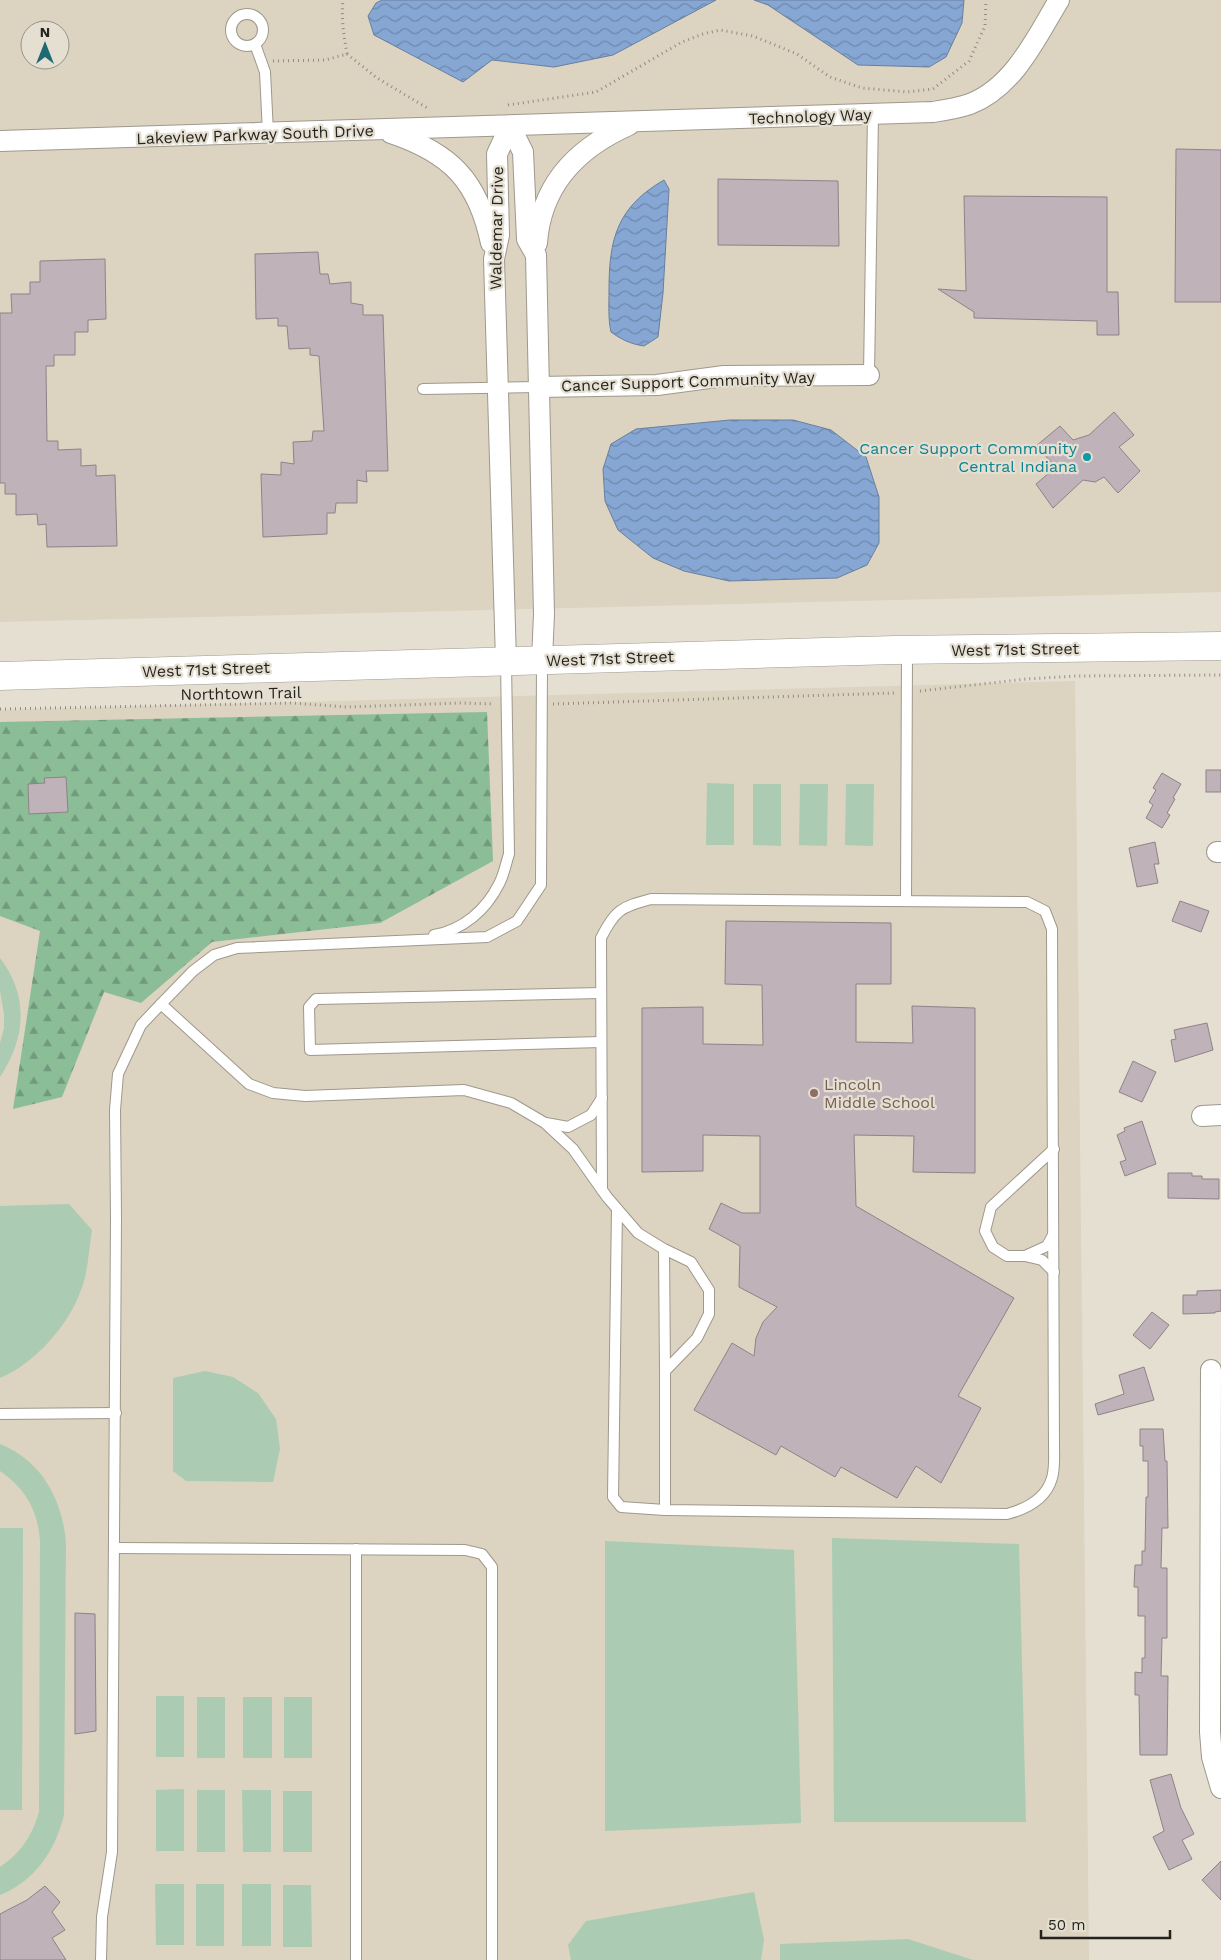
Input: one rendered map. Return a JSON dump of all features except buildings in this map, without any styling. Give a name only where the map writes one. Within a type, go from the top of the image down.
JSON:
[{"type":"main road","name":"West 71st Street","points":[[0,676],[907,650],[1221,646]]},
{"type":"street","name":"Technology Way","points":[[510,126],[949,110],[987,96],[1006,80],[1017,68],[1059,0]]},
{"type":"street","points":[[536,255],[542,210],[562,175],[573,161],[593,145],[611,133],[636,122]]},
{"type":"street","name":"Lakeview Parkway South Drive","points":[[0,141],[510,126]]},
{"type":"street","name":"Waldemar Drive","points":[[510,126],[523,152],[527,239],[536,255],[544,614],[542,660]]},
{"type":"street","name":"Waldemar Drive","points":[[506,661],[494,259],[499,235],[497,154],[510,126]]},
{"type":"street","points":[[382,130],[405,138],[426,149],[450,164],[461,174],[480,202],[494,259]]},
{"type":"street","name":"Cancer Support Community Way","points":[[538,387],[657,386],[724,376],[869,375]]},
{"type":"street","points":[[1211,1370],[1210,1732],[1214,1765],[1221,1788]]},
{"type":"lane","points":[[256,44],[265,72],[268,133]]},
{"type":"lane","points":[[869,375],[873,114]]},
{"type":"lane","points":[[423,389],[538,387]]},
{"type":"lane","points":[[906,901],[907,650]]},
{"type":"lane","points":[[101,1960],[102,1918],[112,1852],[116,1413],[115,1110],[118,1074],[141,1025],[193,971],[214,955],[237,948],[487,937],[517,921],[541,886],[542,660]]},
{"type":"lane","points":[[396,942],[446,933],[475,917],[499,884],[509,854],[506,661]]},
{"type":"lane","points":[[602,1190],[601,938],[611,918],[628,905],[651,900],[1027,902],[1045,911],[1052,929],[1054,1446],[1052,1478],[1041,1496],[1025,1509],[1007,1514],[665,1510],[621,1507],[613,1497],[617,1209]]},
{"type":"lane","points":[[601,993],[316,999],[309,1007],[310,1050],[601,1042]]},
{"type":"lane","points":[[161,1004],[249,1084],[273,1093],[305,1096],[464,1090],[511,1103],[545,1123],[573,1149],[602,1190],[638,1233],[664,1249],[691,1262],[709,1290],[709,1314],[697,1338],[665,1371]]},
{"type":"lane","points":[[545,1123],[568,1127],[590,1115],[602,1098]]},
{"type":"lane","points":[[1054,1149],[991,1207],[985,1231],[993,1247],[1007,1256],[1025,1256],[1042,1260],[1054,1272]]},
{"type":"lane","points":[[1025,1256],[1047,1246],[1054,1234]]},
{"type":"lane","points":[[664,1249],[665,1510]]},
{"type":"lane","points":[[0,1414],[116,1413]]},
{"type":"lane","points":[[115,1548],[465,1550],[482,1554],[492,1567],[492,1960]]},
{"type":"lane","points":[[356,1549],[356,1960]]},
{"type":"path","points":[[344,0],[342,12],[343,32],[347,54],[377,78],[428,109],[438,109]]},
{"type":"path","points":[[505,106],[596,92],[682,42],[720,30],[753,36],[798,54],[830,77],[862,88],[907,92],[933,89],[969,61],[985,26],[986,0]]},
{"type":"path","points":[[262,62],[294,59],[324,60],[347,54]]},
{"type":"path","name":"Northtown Trail","points":[[0,709],[292,703],[347,707],[507,704]]},
{"type":"path","points":[[542,704],[590,703]]},
{"type":"shaded area","points":[[0,0],[1221,0],[1221,592],[0,622]]},
{"type":"shaded area","points":[[1075,681],[1089,1960],[0,1960],[0,710]]},
{"type":"green space","points":[[487,712],[493,861],[380,923],[212,942],[141,1003],[104,992],[62,1097],[13,1109],[40,931],[0,916],[0,722]]},
{"type":"green space","points":[[707,783],[734,784],[734,845],[706,845]]},
{"type":"green space","points":[[753,784],[781,784],[781,846],[753,845]]},
{"type":"green space","points":[[800,784],[828,784],[827,846],[799,845]]},
{"type":"green space","points":[[846,784],[874,784],[873,846],[845,845]]},
{"type":"green space","points":[[0,958],[16,987],[21,1017],[15,1047],[0,1077],[0,1043],[4,1028],[4,1014],[0,991]]},
{"type":"green space","points":[[69,1204],[92,1230],[87,1268],[81,1290],[68,1317],[49,1342],[13,1372],[0,1378],[0,1206]]},
{"type":"green space","points":[[205,1371],[233,1377],[258,1393],[276,1419],[280,1449],[273,1482],[186,1481],[173,1471],[173,1378]]},
{"type":"green space","points":[[0,1444],[15,1451],[27,1460],[47,1483],[60,1511],[66,1542],[64,1815],[55,1841],[42,1863],[24,1882],[0,1895],[0,1867],[14,1856],[25,1843],[33,1829],[39,1812],[40,1541],[36,1519],[29,1501],[17,1485],[0,1471]]},
{"type":"green space","points":[[0,1528],[23,1528],[22,1810],[0,1810]]},
{"type":"green space","points":[[832,1538],[1019,1544],[1026,1822],[834,1822]]},
{"type":"green space","points":[[605,1541],[794,1550],[801,1823],[605,1831]]},
{"type":"green space","points":[[156,1696],[184,1696],[184,1757],[156,1757]]},
{"type":"green space","points":[[197,1697],[225,1697],[225,1758],[197,1758]]},
{"type":"green space","points":[[243,1697],[272,1697],[272,1758],[243,1758]]},
{"type":"green space","points":[[284,1697],[312,1697],[312,1758],[284,1758]]},
{"type":"green space","points":[[184,1789],[184,1851],[156,1851],[156,1790]]},
{"type":"green space","points":[[197,1790],[225,1790],[225,1852],[197,1852]]},
{"type":"green space","points":[[242,1790],[271,1790],[271,1852],[243,1852]]},
{"type":"green space","points":[[283,1791],[312,1791],[312,1852],[283,1852]]},
{"type":"green space","points":[[155,1884],[184,1884],[184,1945],[156,1945]]},
{"type":"green space","points":[[196,1884],[224,1884],[224,1946],[196,1946]]},
{"type":"green space","points":[[242,1884],[271,1884],[271,1946],[242,1946]]},
{"type":"green space","points":[[283,1885],[311,1885],[312,1947],[283,1947]]},
{"type":"green space","points":[[754,1892],[764,1940],[761,1960],[571,1960],[568,1945],[586,1921]]},
{"type":"green space","points":[[908,1939],[973,1960],[780,1960],[780,1944]]},
{"type":"water","points":[[382,0],[716,0],[613,55],[554,67],[492,60],[463,82],[374,35],[368,16],[376,3]]},
{"type":"water","points":[[754,0],[964,0],[962,23],[946,57],[929,67],[858,65],[768,5]]},
{"type":"water","points":[[664,180],[669,189],[663,293],[658,337],[644,346],[627,341],[611,332],[609,322],[609,272],[611,255],[619,226],[626,213],[648,190]]},
{"type":"water","points":[[730,420],[793,420],[831,430],[866,457],[879,497],[879,543],[867,565],[837,578],[729,581],[684,571],[653,558],[618,530],[605,501],[603,469],[611,444],[636,429]]},
{"type":"place","name":"Cancer Support Community Central Indiana","points":[[1087,457]]},
{"type":"place","name":"Lincoln Middle School","points":[[814,1093]]}]
